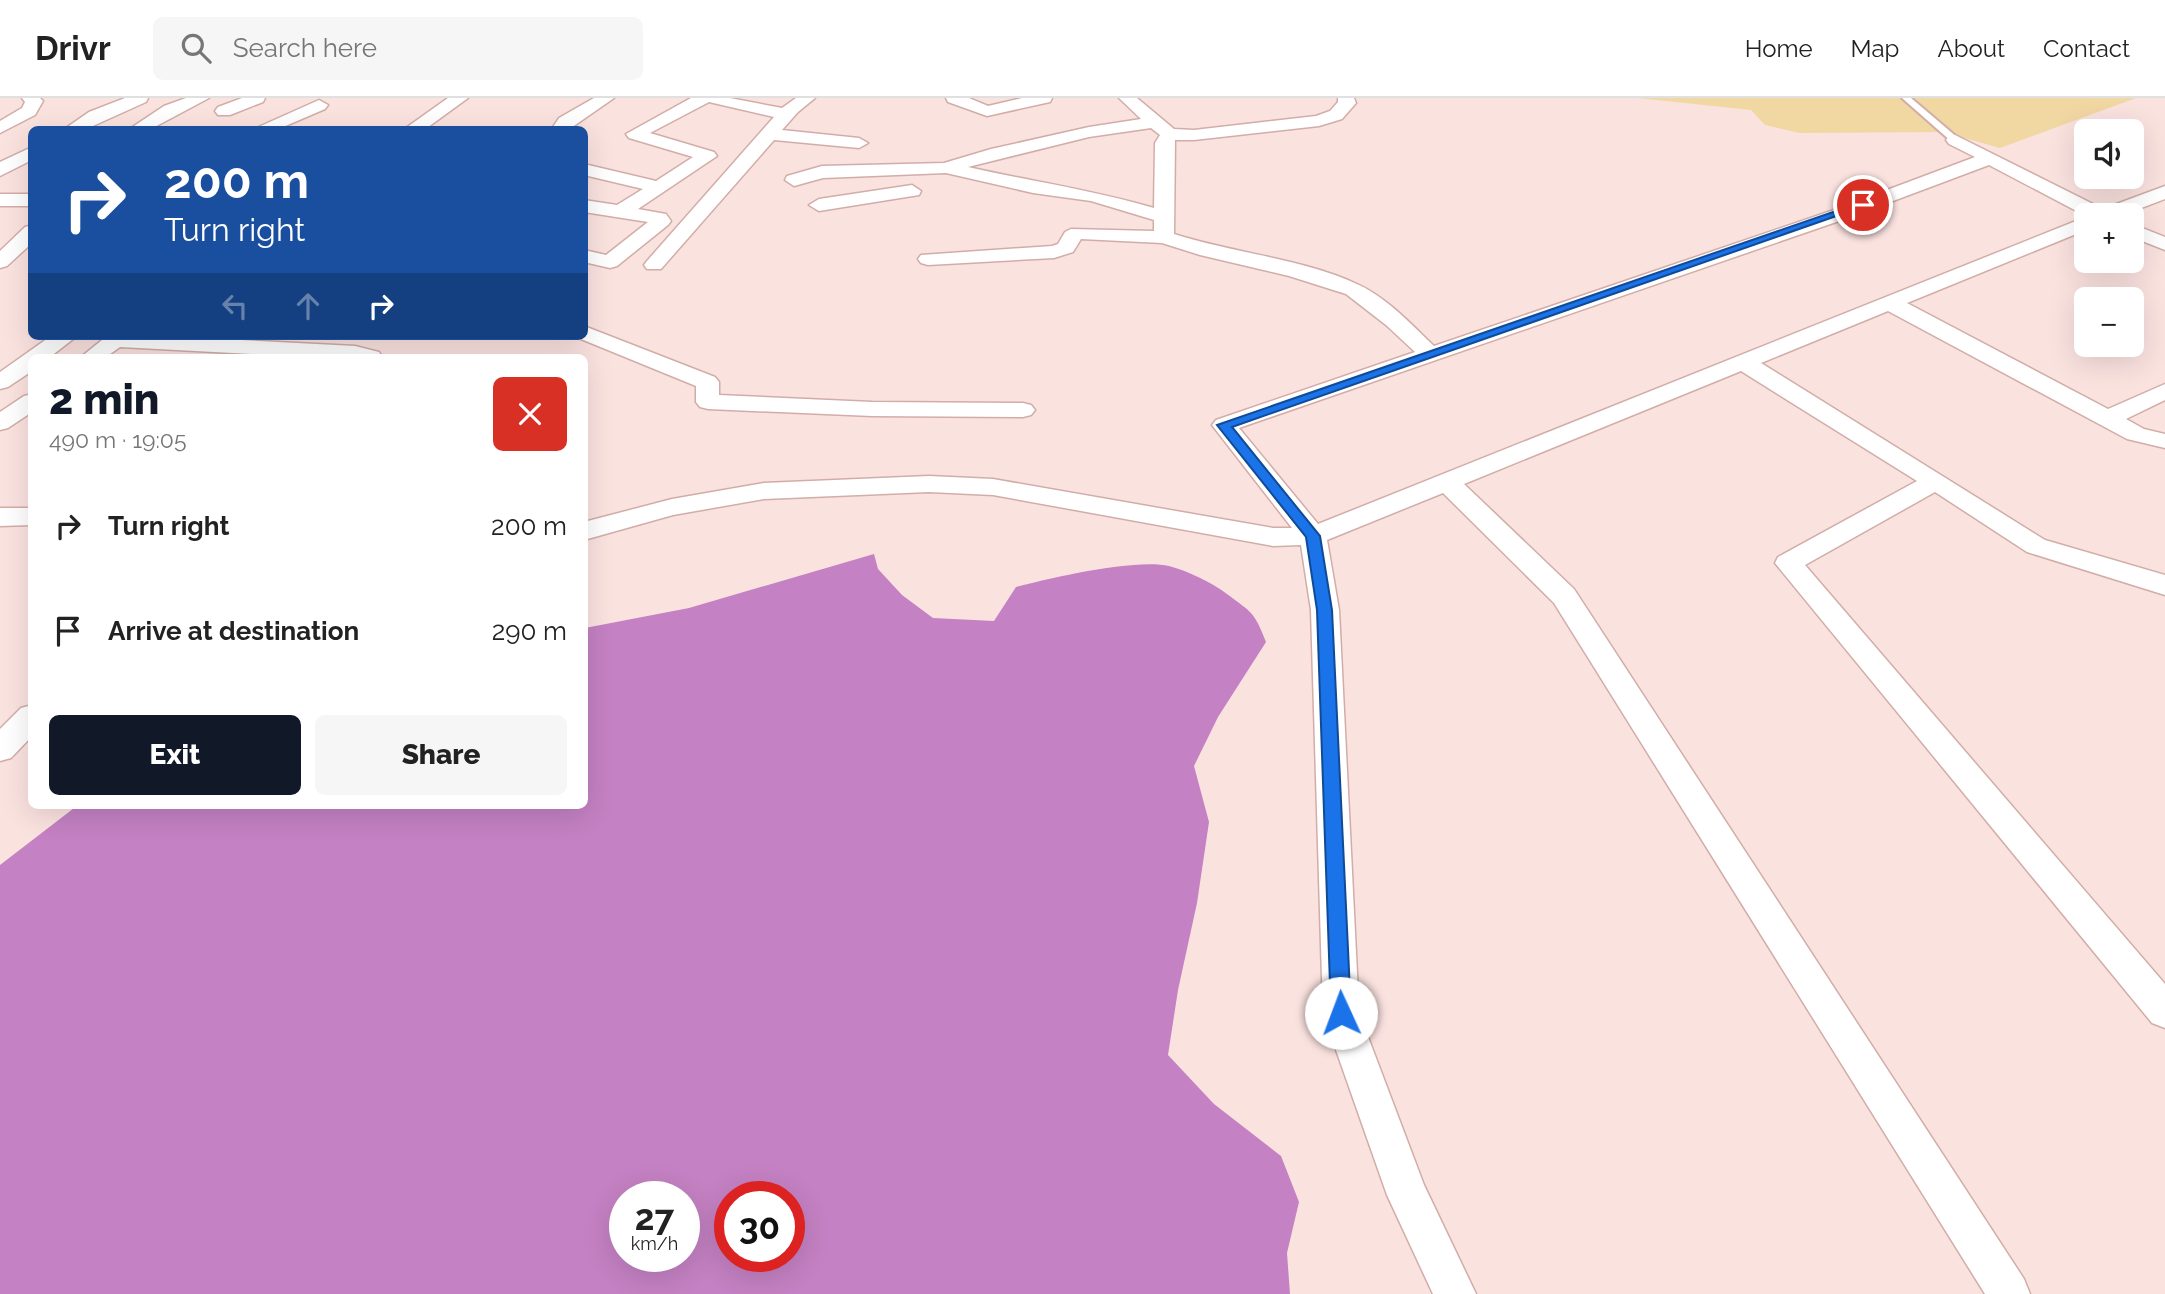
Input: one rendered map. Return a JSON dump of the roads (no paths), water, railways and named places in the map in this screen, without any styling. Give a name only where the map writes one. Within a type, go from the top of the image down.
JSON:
[{"type":"street","points":[[0,128],[29,111],[34,101],[30,98]]},
{"type":"street","points":[[78,126],[140,98]]},
{"type":"street","points":[[143,126],[170,110],[201,98]]},
{"type":"street","points":[[224,111],[257,98]]},
{"type":"street","points":[[269,126],[319,104],[301,98]]},
{"type":"street","points":[[417,126],[460,98]]},
{"type":"street","points":[[562,126],[606,98]]},
{"type":"street","points":[[618,213],[708,154],[635,134],[704,98]]},
{"type":"street","points":[[712,98],[743,107],[786,114]]},
{"type":"street","points":[[654,265],[786,114],[807,98]]},
{"type":"street","points":[[954,98],[987,111],[1014,101],[1044,98]]},
{"type":"street","points":[[1127,98],[1162,128],[1165,227]]},
{"type":"street","points":[[794,180],[822,172],[945,168],[991,154],[1089,132],[1162,128],[1194,135],[1319,121],[1336,115],[1347,103],[1346,98]]},
{"type":"street","points":[[769,134],[859,143]]},
{"type":"street","points":[[1955,140],[2076,203]]},
{"type":"street","points":[[0,170],[28,154]]},
{"type":"street","points":[[1455,1294],[1407,1195],[1341,1013],[1325,610],[1313,536],[1224,425],[1838,215],[1990,158]]},
{"type":"street","points":[[945,168],[1033,187],[1093,196],[1165,227],[1207,251],[1295,271],[1353,290],[1394,320],[1429,353]]},
{"type":"street","points":[[588,170],[659,187]]},
{"type":"street","points":[[877,171],[883,194]]},
{"type":"street","points":[[819,205],[912,191]]},
{"type":"street","points":[[2137,203],[2165,192]]},
{"type":"street","points":[[0,200],[28,200]]},
{"type":"street","points":[[588,207],[659,218],[661,221],[610,262],[588,257]]},
{"type":"street","points":[[928,259],[1054,252],[1066,248],[1072,236],[1078,233],[1165,227]]},
{"type":"street","points":[[588,530],[672,508],[764,491],[951,483],[1019,492],[1273,537],[1313,536],[2074,228]]},
{"type":"street","points":[[0,262],[28,235]]},
{"type":"street","points":[[2144,235],[2165,244]]},
{"type":"street","points":[[1890,303],[2136,434],[2165,441]]},
{"type":"street","points":[[588,334],[707,382],[708,402],[872,409],[1023,410]]},
{"type":"street","points":[[40,354],[59,340]]},
{"type":"street","points":[[96,354],[115,340]]},
{"type":"street","points":[[155,340],[361,351]]},
{"type":"street","points":[[0,383],[28,362]]},
{"type":"street","points":[[1743,362],[2036,546],[2165,585]]},
{"type":"street","points":[[0,383],[28,388]]},
{"type":"street","points":[[2107,419],[2165,391]]},
{"type":"street","points":[[0,423],[28,404]]},
{"type":"street","points":[[1936,481],[1788,564],[2165,1011]]},
{"type":"street","points":[[1447,482],[1564,596],[2009,1294]]},
{"type":"street","points":[[0,517],[28,516]]},
{"type":"street","points":[[0,749],[28,720]]},
{"type":"lane","points":[[1906,98],[1955,140]]}]
